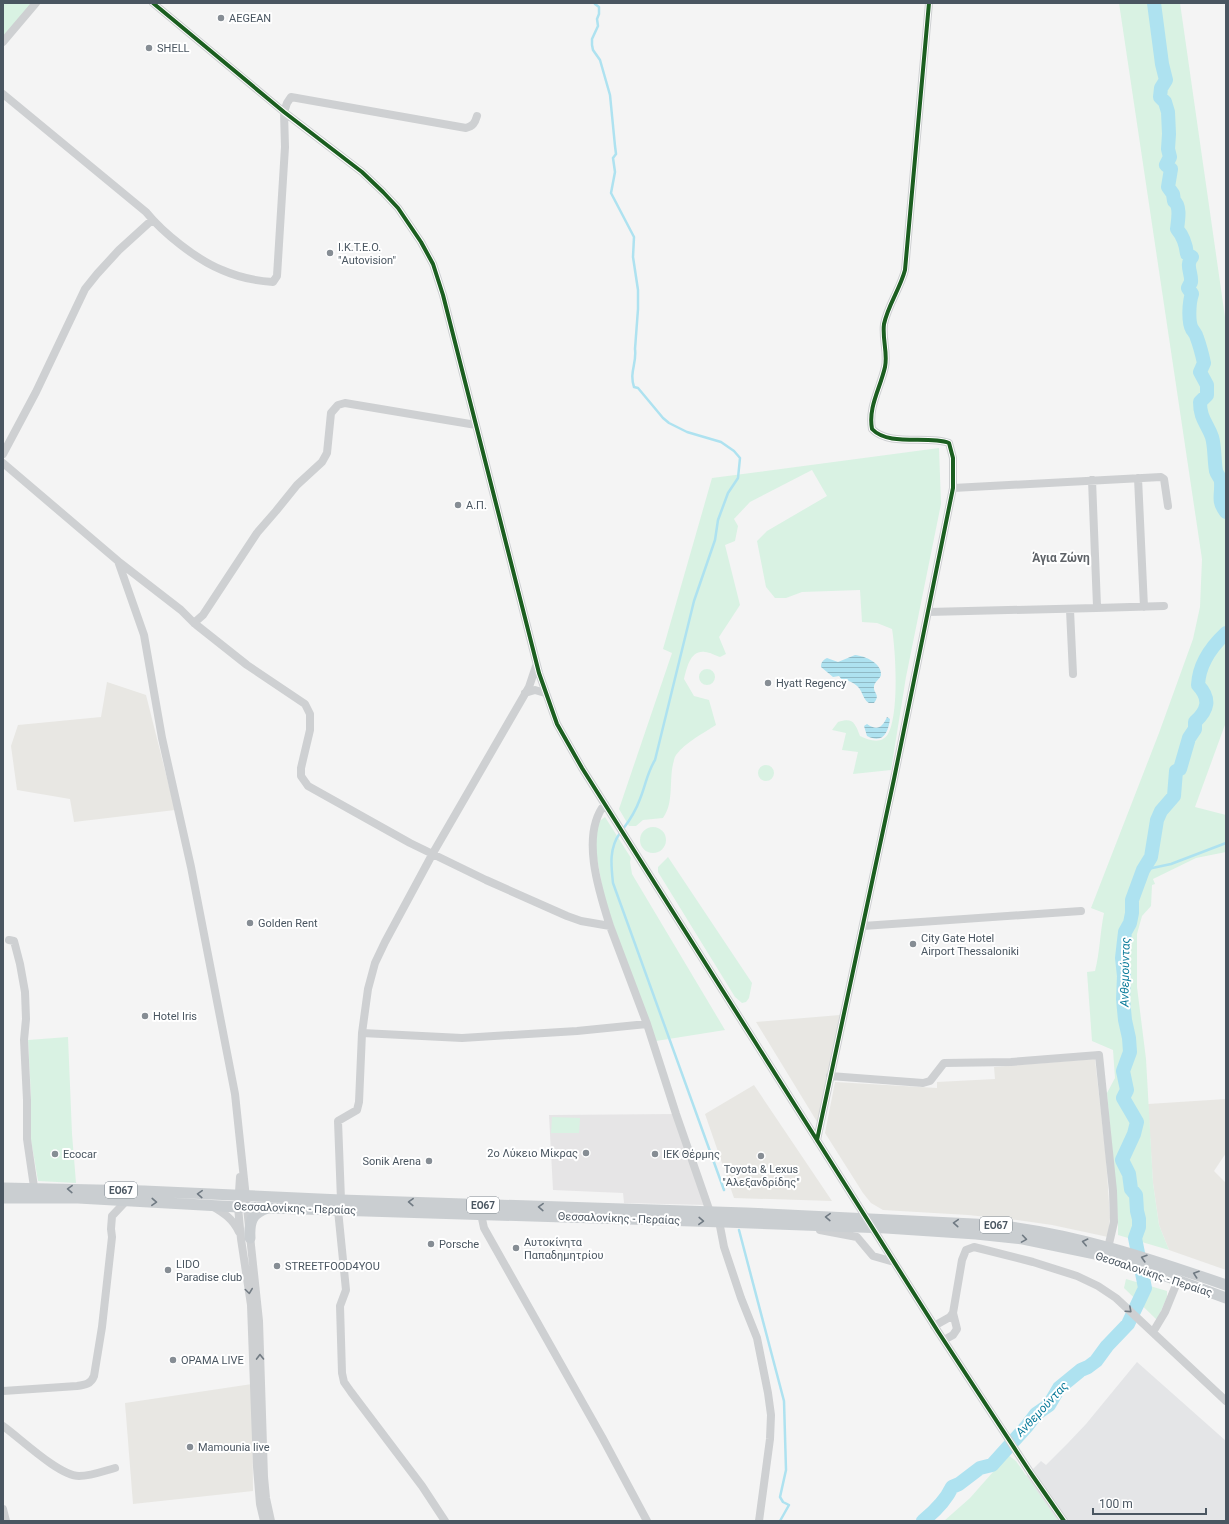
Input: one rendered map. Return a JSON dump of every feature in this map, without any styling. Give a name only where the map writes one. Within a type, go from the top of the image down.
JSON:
[{"type":"main road","name":"Θεσσαλονίκης - Περαίας","points":[[3,1188],[34,1187],[144,1191],[243,1201],[340,1205],[718,1217],[756,1223],[782,1224],[870,1223],[1002,1226],[1055,1235],[1108,1248],[1123,1257]]},
{"type":"main road","name":"Θεσσαλονίκης - Περαίας","points":[[3,1198],[38,1197],[208,1204],[243,1201],[270,1208],[340,1205],[481,1214],[718,1217],[746,1213],[870,1223],[1023,1239],[1123,1257],[1164,1270],[1226,1285]]},
{"type":"main road","points":[[245,1238],[252,1218],[256,1213],[270,1208]]},
{"type":"main road","name":"Θεσσαλονίκης - Περαίας","points":[[1164,1270],[1178,1280],[1226,1298]]},
{"type":"street","points":[[3,42],[36,3]]},
{"type":"street","points":[[153,3],[284,112],[362,172],[398,208],[421,242],[433,264],[443,295],[537,663],[545,693],[557,724],[573,754],[670,909],[934,1326],[1015,1451],[1064,1521]]},
{"type":"street","points":[[817,1140],[863,926],[953,488],[953,458],[949,443],[938,441],[903,440],[880,435],[872,429],[870,421],[873,402],[886,365],[885,323],[890,305],[901,284],[906,270],[929,3]]},
{"type":"street","points":[[3,94],[146,212],[163,230],[190,251],[222,270],[260,281],[273,282],[277,276],[278,268],[285,147],[284,112],[286,103],[291,97],[466,128],[475,122],[477,116]]},
{"type":"street","points":[[3,454],[36,392],[86,289],[97,274],[119,250],[152,220]]},
{"type":"street","points":[[194,623],[208,609],[257,533],[297,485],[322,462],[327,453],[331,414],[338,405],[345,403],[476,425]]},
{"type":"street","points":[[3,463],[118,561],[181,610],[194,623],[247,666],[305,704],[310,714],[310,730],[300,768],[301,776],[308,786],[355,811],[404,840],[486,880],[567,916],[581,921],[610,926]]},
{"type":"street","points":[[953,488],[1161,476],[1163,478],[1168,506]]},
{"type":"street","points":[[1138,478],[1144,607]]},
{"type":"street","points":[[1092,480],[1096,608]]},
{"type":"street","points":[[118,561],[144,635],[162,738],[192,867],[213,981],[226,1041],[240,1127],[245,1238],[250,1304],[257,1474],[260,1504],[264,1521]]},
{"type":"street","points":[[928,612],[1070,610],[1164,606]]},
{"type":"street","points":[[1070,610],[1074,674]]},
{"type":"street","points":[[445,1521],[422,1486],[358,1402],[343,1378],[340,1306],[346,1290],[340,1205],[338,1121],[358,1110],[362,1033],[368,988],[375,963],[433,853],[532,681],[537,663]]},
{"type":"street","points":[[525,693],[535,690],[545,693]]},
{"type":"street","points":[[605,804],[597,817],[593,846],[595,867],[602,901],[647,1024],[676,1114],[718,1217],[724,1247],[741,1298],[757,1338],[765,1375],[771,1415],[770,1440],[759,1521]]},
{"type":"street","points":[[863,926],[1081,911]]},
{"type":"street","points":[[9,940],[14,940],[25,992],[26,1019],[24,1040],[28,1100],[27,1139],[34,1187]]},
{"type":"street","points":[[362,1033],[462,1038],[576,1031],[647,1024]]},
{"type":"street","points":[[830,1076],[923,1083],[930,1081],[944,1063],[1011,1062],[1099,1055],[1113,1191],[1114,1222],[1108,1248]]},
{"type":"street","points":[[3,1391],[77,1386],[84,1385],[92,1380],[94,1376],[104,1308],[112,1237],[110,1230],[112,1216],[127,1200]]},
{"type":"street","points":[[208,1204],[223,1212],[245,1238],[259,1321],[264,1477],[266,1498],[271,1521]]},
{"type":"street","points":[[481,1214],[484,1228],[602,1437],[647,1521]]},
{"type":"street","points":[[782,1224],[852,1235],[857,1237],[873,1256],[894,1262]]},
{"type":"street","points":[[944,1340],[953,1335],[957,1329],[953,1313],[962,1260],[966,1250],[974,1247],[1040,1264],[1077,1276],[1098,1286],[1116,1298],[1226,1401]]},
{"type":"street","points":[[1153,1332],[1166,1312],[1178,1280]]},
{"type":"street","points":[[934,1326],[950,1317],[953,1313]]},
{"type":"street","points":[[3,1426],[48,1461],[71,1475],[86,1475],[115,1468]]},
{"type":"street","points":[[3,1509],[6,1521]]},
{"type":"shaded area","points":[[107,682],[146,695],[175,810],[74,822],[70,799],[17,790],[11,746],[18,725],[101,717]]},
{"type":"shaded area","points":[[840,1015],[819,1125],[756,1022]]},
{"type":"shaded area","points":[[1095,1059],[1106,1158],[1110,1218],[1108,1237],[1052,1225],[1017,1220],[968,1215],[883,1210],[871,1203],[863,1193],[825,1133],[835,1082],[937,1088],[937,1082],[995,1079],[994,1067]]},
{"type":"shaded area","name":"Toyota & Lexus \"Αλεξανδρίδης\"","points":[[754,1085],[832,1201],[734,1198],[705,1114]]},
{"type":"shaded area","points":[[1226,1099],[1226,1153],[1214,1171],[1226,1183],[1226,1270],[1169,1250],[1159,1225],[1153,1183],[1148,1104]]},
{"type":"shaded area","points":[[676,1114],[707,1205],[624,1203],[623,1193],[553,1190],[549,1115]]},
{"type":"shaded area","points":[[1137,1362],[1226,1441],[1226,1521],[987,1521],[1023,1479],[1041,1461],[1046,1465],[1086,1424]]},
{"type":"shaded area","name":"Mamounia live","points":[[252,1384],[253,1491],[133,1504],[125,1403]]},
{"type":"green space","points":[[3,3],[33,3],[3,39]]},
{"type":"green space","points":[[1119,3],[1180,3],[1226,324],[1226,722],[1195,807],[1226,815],[1226,852],[1196,858],[1153,879],[1155,884],[1152,885],[1151,906],[1142,916],[1137,934],[1137,987],[1146,1059],[1153,1183],[1159,1225],[1169,1250],[1118,1235],[1107,1093],[1115,1078],[1113,1050],[1092,1041],[1087,972],[1095,971],[1104,913],[1091,908],[1159,733],[1193,639],[1200,607],[1202,559]]},
{"type":"green space","points":[[939,448],[941,504],[906,677],[891,770],[853,774],[858,752],[842,750],[846,733],[832,730],[838,722],[847,720],[853,722],[860,736],[867,739],[878,741],[882,740],[888,734],[894,713],[896,683],[895,652],[892,629],[877,623],[862,622],[860,590],[802,592],[786,598],[775,598],[766,587],[757,541],[767,531],[827,496],[812,470],[750,502],[734,519],[738,526],[735,541],[725,545],[740,605],[719,637],[726,654],[720,657],[707,652],[700,652],[696,654],[690,661],[684,679],[694,696],[709,700],[716,725],[689,742],[675,756],[669,806],[663,818],[643,820],[636,826],[629,826],[619,809],[672,653],[663,649],[712,478]]},
{"type":"green space","points":[[707,669],[714,674],[715,677],[710,684],[707,685],[700,680],[699,677],[704,670]]},
{"type":"green space","points":[[766,765],[772,767],[774,773],[772,779],[766,781],[760,779],[758,773],[760,767]]},
{"type":"green space","points":[[605,817],[631,858],[630,862],[632,874],[725,1030],[656,1041],[605,902],[595,847],[597,823]]},
{"type":"green space","points":[[653,827],[662,831],[666,840],[662,849],[653,853],[644,849],[640,840],[644,831]]},
{"type":"green space","points":[[668,857],[752,983],[749,998],[746,1002],[742,1003],[735,997],[658,872],[658,867]]},
{"type":"green space","points":[[68,1037],[72,1134],[76,1183],[38,1181],[31,1140],[31,1095],[28,1040]]},
{"type":"green space","points":[[552,1117],[580,1118],[579,1133],[551,1133]]},
{"type":"green space","points":[[1126,1279],[1167,1291],[1167,1297],[1157,1320],[1124,1288]]},
{"type":"green space","points":[[1008,1455],[1016,1461],[1058,1521],[944,1521],[970,1498]]},
{"type":"water","points":[[855,655],[872,661],[881,671],[881,675],[874,686],[877,698],[874,703],[869,703],[866,701],[857,685],[848,681],[843,681],[839,676],[833,677],[821,667],[822,661],[827,658],[838,662]]},
{"type":"water","points":[[887,717],[890,719],[888,729],[884,736],[877,739],[867,736],[864,726],[867,724],[876,728],[879,727],[883,724]]},
{"type":"waterway","points":[[596,3],[595,4],[599,7],[597,19],[598,26],[592,39],[592,45],[593,50],[600,60],[610,95],[616,154],[613,158],[615,172],[611,193],[634,237],[633,257],[638,290],[635,354],[632,377],[634,387],[638,388],[669,423],[687,432],[721,442],[734,451],[740,458],[738,478],[728,493],[718,520],[715,540],[694,601],[655,760],[650,769],[637,807],[623,829]]},
{"type":"waterway","name":"Ανθεμούντας","points":[[1154,3],[1162,64],[1166,80],[1161,88],[1160,97],[1165,102],[1168,112],[1168,149],[1170,157],[1166,165],[1171,169],[1168,187],[1173,194],[1174,201],[1178,206],[1177,229],[1184,241],[1187,254],[1192,257],[1189,263],[1191,282],[1188,288],[1192,294],[1189,317],[1192,329],[1197,337],[1204,363],[1200,372],[1207,385],[1207,395],[1200,402],[1200,408],[1202,417],[1212,437],[1216,471],[1221,481],[1220,498],[1226,512]]},
{"type":"waterway","name":"Ανθεμούντας","points":[[923,1521],[939,1506],[952,1487],[959,1484],[980,1468],[992,1465],[1036,1414],[1049,1405],[1059,1388],[1081,1370],[1096,1361],[1107,1346],[1128,1324],[1145,1288],[1135,1238],[1139,1227],[1136,1195],[1131,1189],[1129,1174],[1122,1160],[1134,1134],[1137,1122],[1123,1098],[1127,1090],[1123,1071],[1130,1052],[1123,999],[1124,976],[1122,958],[1125,932],[1130,923],[1132,900],[1143,870],[1151,857],[1157,820],[1161,811],[1174,796],[1176,771],[1180,769],[1189,738],[1195,729],[1195,722],[1205,709],[1205,695],[1198,685],[1203,663],[1215,644],[1226,633]]},
{"type":"waterway","points":[[620,833],[616,839],[612,851],[611,863],[613,883],[724,1190]]},
{"type":"waterway","points":[[1143,870],[1171,864],[1226,843]]},
{"type":"waterway","points":[[739,1230],[784,1401],[786,1470],[780,1497],[783,1502],[789,1505],[780,1521]]},
{"type":"cycle path","points":[[153,3],[284,112],[362,172],[398,208],[421,242],[433,264],[443,295],[539,673],[557,724],[582,768],[937,1330],[1064,1521]]},
{"type":"cycle path","points":[[817,1140],[894,779],[953,488],[953,458],[949,443],[930,440],[888,438],[872,429],[871,421],[875,398],[886,362],[884,324],[888,310],[905,270],[929,3]]},
{"type":"place","name":"AEGEAN","points":[[221,18]]},
{"type":"place","name":"SHELL","points":[[149,48]]},
{"type":"place","name":"I.Κ.Τ.Ε.Ο. \"Autovision\"","points":[[330,253]]},
{"type":"place","name":"Α.Π.","points":[[458,505]]},
{"type":"place","name":"Hyatt Regency","points":[[768,683]]},
{"type":"place","name":"Golden Rent","points":[[250,923]]},
{"type":"place","name":"City Gate Hotel Airport Thessaloniki","points":[[913,944]]},
{"type":"place","name":"Hotel Iris","points":[[145,1016]]},
{"type":"place","name":"2ο Λύκειο Μίκρας","points":[[586,1153]]},
{"type":"place","name":"Ecocar","points":[[55,1154]]},
{"type":"place","name":"ΙΕΚ Θέρμης","points":[[655,1154]]},
{"type":"place","name":"Toyota & Lexus \"Αλεξανδρίδης\"","points":[[761,1156]]},
{"type":"place","name":"Sonik Arena","points":[[429,1161]]},
{"type":"place","name":"Porsche","points":[[431,1244]]},
{"type":"place","name":"Αυτοκίνητα Παπαδημητρίου","points":[[516,1248]]},
{"type":"place","name":"STREETFOOD4YOU","points":[[277,1266]]},
{"type":"place","name":"LIDO Paradise club","points":[[168,1270]]},
{"type":"place","name":"ΟΡΑΜΑ LIVE","points":[[173,1360]]},
{"type":"place","name":"Mamounia live","points":[[190,1447]]},
{"type":"district","name":"Άγια Ζώνη","points":[[1061,558]]}]
